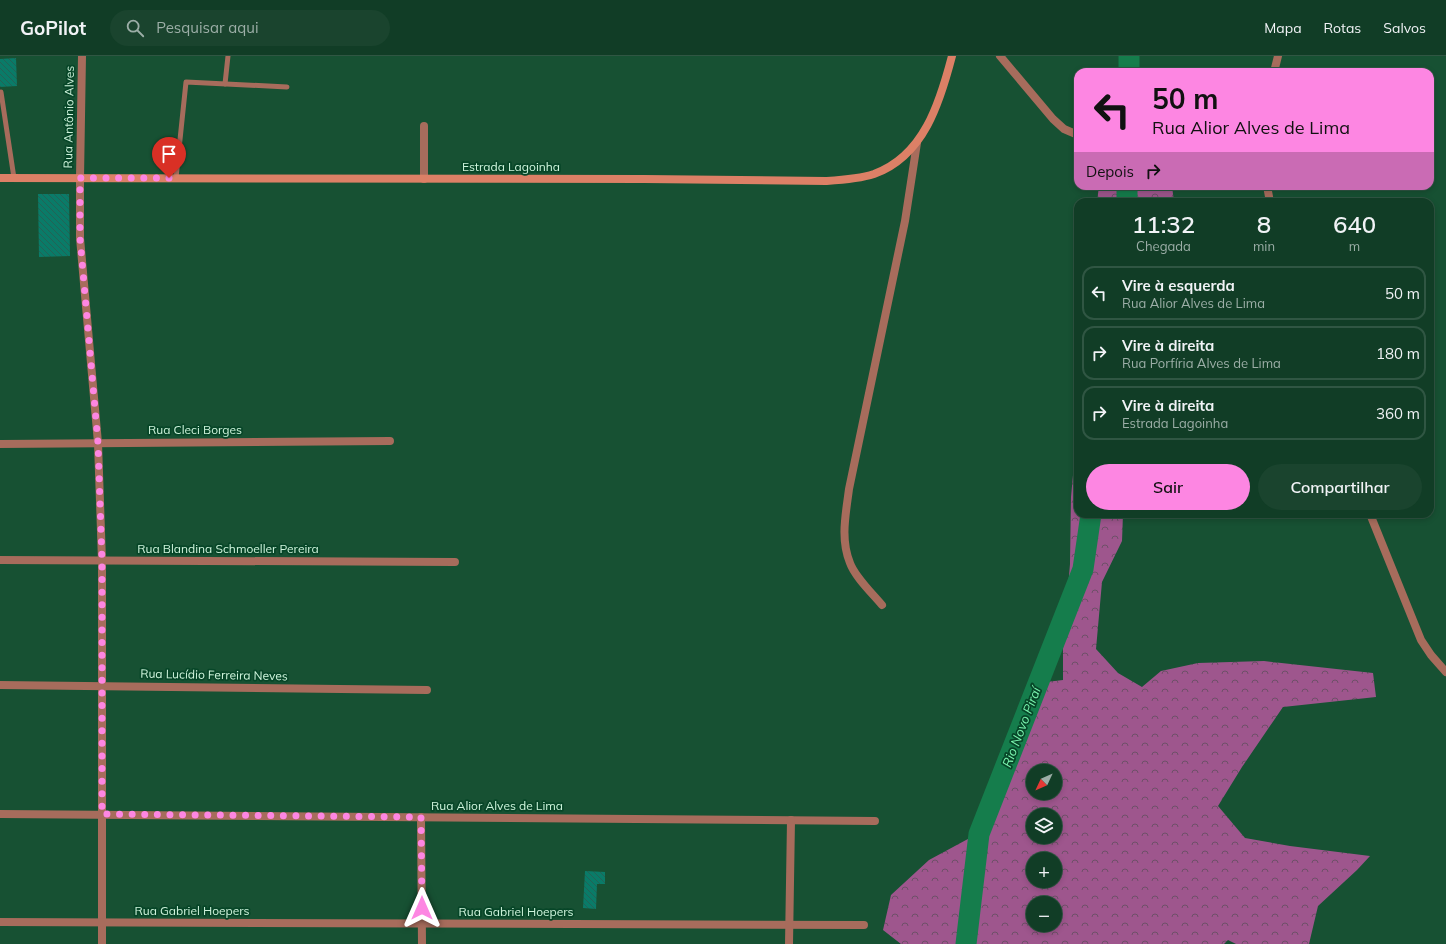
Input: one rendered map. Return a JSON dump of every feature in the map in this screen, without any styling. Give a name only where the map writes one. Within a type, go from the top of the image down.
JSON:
[{"type":"main road","name":"Estrada Lagoinha","points":[[0,178],[843,180],[875,174],[892,165],[917,143],[932,117],[946,79],[952,56]]},
{"type":"street","name":"Rua Antônio Alves","points":[[82,56],[80,238],[98,443],[102,561],[102,944]]},
{"type":"street","points":[[1000,56],[1053,119],[1064,128],[1074,133]]},
{"type":"street","points":[[1275,68],[1278,56]]},
{"type":"street","points":[[424,126],[424,179]]},
{"type":"street","points":[[882,605],[850,563],[845,541],[845,519],[851,482],[906,214],[917,143]]},
{"type":"street","name":"Rua Cleci Borges","points":[[0,444],[390,441]]},
{"type":"street","points":[[1372,518],[1421,640],[1431,655],[1446,672]]},
{"type":"street","name":"Rua Blandina Schmoeller Pereira","points":[[0,560],[455,562]]},
{"type":"street","name":"Rua Lucídio Ferreira Neves","points":[[0,685],[427,690]]},
{"type":"street","name":"Rua Alior Alves de Lima","points":[[0,814],[875,821]]},
{"type":"street","points":[[421,817],[422,944]]},
{"type":"street","points":[[789,944],[791,820]]},
{"type":"street","name":"Rua Gabriel Hoepers","points":[[0,922],[864,925]]},
{"type":"lane","points":[[225,84],[228,56]]},
{"type":"lane","points":[[176,178],[186,82],[287,87]]},
{"type":"lane","points":[[1,92],[14,178]]},
{"type":"green space","points":[[1098,190],[1172,190],[1174,198],[1098,198]]},
{"type":"green space","points":[[1074,464],[1074,518],[1123,518],[1122,541],[1102,582],[1096,649],[1118,673],[1142,687],[1161,671],[1198,663],[1264,661],[1373,673],[1376,697],[1283,707],[1242,767],[1218,806],[1245,838],[1290,846],[1370,856],[1318,906],[1309,944],[1236,944],[1228,940],[1224,944],[901,944],[883,930],[891,895],[929,860],[979,833],[1038,683],[1063,680],[1063,648],[1070,564],[1071,497]]},
{"type":"building","points":[[16,58],[17,86],[0,87],[0,59]]},
{"type":"building","points":[[38,194],[69,194],[70,256],[39,257]]},
{"type":"building","points":[[585,871],[605,872],[605,884],[597,884],[596,909],[583,908]]},
{"type":"waterway","name":"Rio Novo Piraí","points":[[1129,56],[1129,68]]},
{"type":"waterway","name":"Rio Novo Piraí","points":[[1127,190],[1127,198]]},
{"type":"waterway","name":"Rio Novo Piraí","points":[[966,944],[979,834],[1083,569],[1090,518]]},
{"type":"route","points":[[169,178],[80,178],[80,238],[98,443],[102,561],[102,814],[421,817],[422,908]]}]
